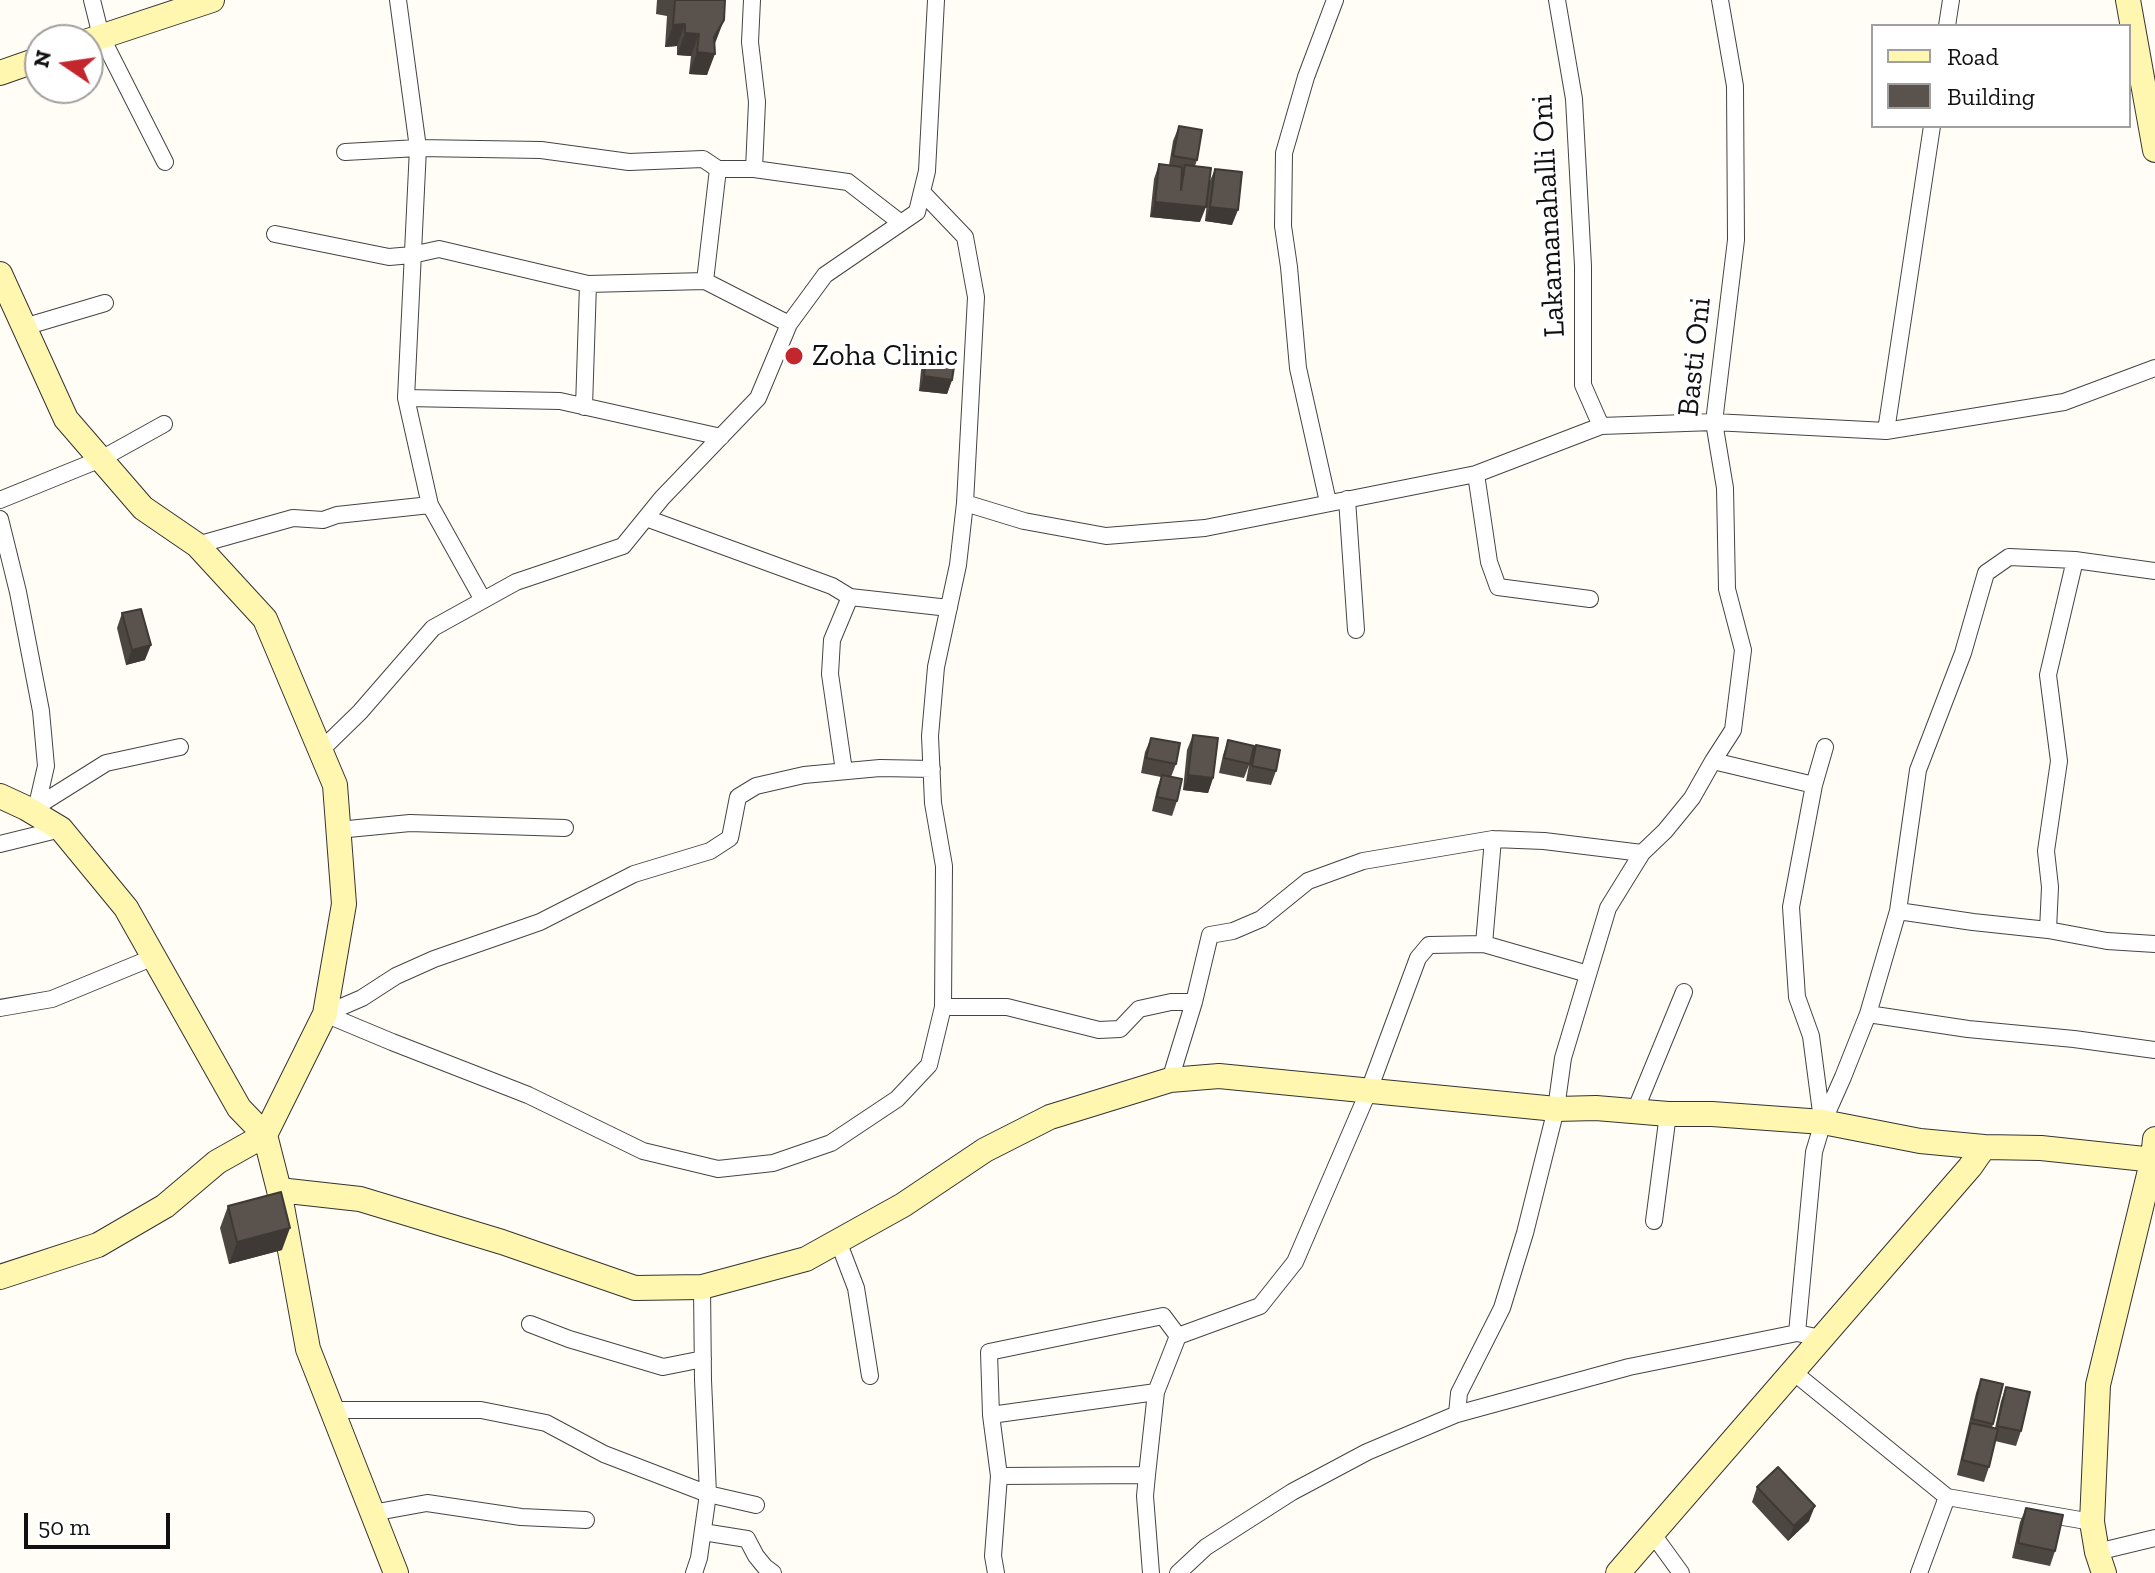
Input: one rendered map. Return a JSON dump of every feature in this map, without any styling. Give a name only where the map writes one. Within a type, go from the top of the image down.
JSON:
[{"type":"street","points":[[92,0],[93,24]]},
{"type":"street","points":[[104,35],[212,0]]},
{"type":"street","points":[[398,0],[418,148],[406,398],[430,505],[483,600]]},
{"type":"street","points":[[752,0],[750,42],[757,102],[754,169]]},
{"type":"street","points":[[321,750],[360,712],[433,628],[516,582],[623,546],[662,498],[758,398],[789,324],[825,275],[917,212],[927,171],[936,0]]},
{"type":"street","points":[[1328,502],[1298,368],[1283,226],[1284,153],[1306,77],[1335,0]]},
{"type":"street","name":"Lakamanahalli Oni","points":[[1557,0],[1574,99],[1583,266],[1583,385],[1601,426]]},
{"type":"street","name":"Basti Oni","points":[[1457,1414],[1459,1393],[1502,1308],[1525,1233],[1556,1109],[1563,1058],[1608,908],[1642,853],[1692,798],[1733,730],[1743,650],[1727,589],[1725,488],[1714,422],[1736,240],[1735,86],[1720,0]]},
{"type":"street","points":[[1947,24],[1951,0]]},
{"type":"street","points":[[2128,0],[2155,150]]},
{"type":"street","points":[[104,55],[165,162]]},
{"type":"street","points":[[0,73],[24,65]]},
{"type":"street","points":[[1886,431],[1932,128]]},
{"type":"street","points":[[345,152],[418,148],[541,150],[629,162],[703,159],[718,169],[754,169],[848,182],[901,223]]},
{"type":"street","points":[[705,281],[718,169]]},
{"type":"street","points":[[325,1014],[528,1095],[643,1151],[718,1169],[773,1163],[831,1143],[897,1099],[929,1065],[943,1007],[944,866],[933,803],[930,736],[936,667],[958,565],[965,503],[976,297],[965,237],[922,192]]},
{"type":"street","points":[[275,234],[389,257],[439,249],[588,284],[705,281],[789,324]]},
{"type":"street","points":[[0,274],[66,419],[143,508],[197,545],[265,619],[335,785],[344,904],[325,1014],[265,1135],[217,1162],[165,1206],[98,1245],[0,1277]]},
{"type":"street","points":[[584,407],[588,284]]},
{"type":"street","points":[[24,327],[105,303]]},
{"type":"street","points":[[965,503],[1024,521],[1106,536],[1205,528],[1476,474],[1601,426],[1714,422],[1886,431],[2064,402],[2155,368]]},
{"type":"street","points":[[406,398],[560,401],[721,437]]},
{"type":"street","points":[[0,500],[101,459],[164,424]]},
{"type":"street","points":[[1476,474],[1489,562],[1498,587],[1590,599]]},
{"type":"street","points":[[1347,499],[1356,630]]},
{"type":"street","points":[[197,545],[293,518],[323,520],[337,515],[430,505]]},
{"type":"street","points":[[646,518],[832,586],[850,597],[949,608]]},
{"type":"street","points":[[0,519],[41,711],[46,766],[37,809]]},
{"type":"street","points":[[1809,1336],[1814,1152],[1823,1122],[1868,1014],[1898,911],[1918,770],[1963,653],[1986,573],[2009,557],[2075,560],[2155,571]]},
{"type":"street","points":[[2048,930],[2050,887],[2046,851],[2059,761],[2048,675],[2075,560]]},
{"type":"street","points":[[844,771],[830,674],[832,640],[850,597]]},
{"type":"street","points":[[37,809],[106,763],[180,747]]},
{"type":"street","points":[[1823,1122],[1811,1036],[1797,997],[1791,907],[1814,785],[1825,747]]},
{"type":"street","points":[[1713,761],[1814,785]]},
{"type":"street","points":[[325,1014],[362,998],[396,976],[434,959],[540,922],[634,874],[710,851],[730,838],[738,797],[756,786],[804,775],[844,771],[932,769]]},
{"type":"street","points":[[0,796],[37,809],[61,829],[126,908],[239,1108],[265,1135],[279,1190],[308,1349],[396,1573]]},
{"type":"street","points":[[338,830],[410,823],[565,828]]},
{"type":"street","points":[[0,844],[61,829]]},
{"type":"street","points":[[1170,1080],[1210,935],[1233,931],[1261,919],[1308,881],[1363,861],[1493,839],[1544,841],[1642,853]]},
{"type":"street","points":[[1484,944],[1493,839]]},
{"type":"street","points":[[1898,911],[2048,930],[2107,941],[2155,944]]},
{"type":"street","points":[[1151,1573],[1145,1496],[1156,1392],[1178,1336],[1260,1306],[1295,1262],[1369,1090],[1418,958],[1429,945],[1484,944],[1588,974]]},
{"type":"street","points":[[0,1008],[52,999],[154,957]]},
{"type":"street","points":[[1635,1111],[1684,992]]},
{"type":"street","points":[[943,1007],[1007,1007],[1099,1030],[1120,1029],[1139,1009],[1171,1002],[1194,1002]]},
{"type":"street","points":[[1868,1014],[1968,1029],[2155,1050]]},
{"type":"street","points":[[279,1190],[360,1199],[502,1242],[635,1288],[702,1287],[806,1259],[903,1205],[985,1150],[1050,1117],[1170,1080],[1219,1076],[1556,1109],[1596,1108],[1823,1122],[1920,1141],[1984,1147],[2154,1152],[2098,1385],[2092,1522],[2100,1563],[2155,1538]]},
{"type":"street","points":[[1654,1221],[1668,1114]]},
{"type":"street","points":[[1618,1573],[1792,1371],[1809,1336],[1970,1167],[1984,1147]]},
{"type":"street","points":[[838,1241],[856,1288],[870,1376]]},
{"type":"street","points":[[694,1573],[708,1494],[702,1287]]},
{"type":"street","points":[[996,1573],[993,1556],[999,1476],[991,1415],[989,1352],[1163,1316],[1178,1336]]},
{"type":"street","points":[[530,1324],[663,1367],[703,1359]]},
{"type":"street","points":[[1178,1573],[1206,1547],[1292,1492],[1367,1452],[1457,1414],[1629,1367],[1809,1336]]},
{"type":"street","points":[[1792,1371],[1947,1497],[2092,1522]]},
{"type":"street","points":[[991,1415],[1156,1392]]},
{"type":"street","points":[[332,1410],[481,1410],[546,1423],[604,1454],[708,1494],[756,1505]]},
{"type":"street","points":[[999,1476],[1147,1475]]},
{"type":"street","points":[[1919,1573],[1947,1497]]},
{"type":"street","points":[[372,1513],[427,1503],[521,1517],[586,1520]]},
{"type":"street","points":[[703,1532],[747,1539],[756,1556],[773,1573]]},
{"type":"street","points":[[1652,1533],[1681,1573]]},
{"type":"building","points":[[675,0],[725,0],[724,20],[714,37],[715,54],[697,52],[699,34],[685,33],[685,24],[673,25]]},
{"type":"building","points":[[1179,126],[1202,130],[1197,160],[1173,156]]},
{"type":"building","points":[[1159,164],[1182,167],[1181,190],[1185,165],[1211,168],[1206,207],[1155,202]]},
{"type":"building","points":[[1215,169],[1242,172],[1238,210],[1210,207]]},
{"type":"building","points":[[926,356],[955,360],[952,380],[924,376]]},
{"type":"building","points":[[141,609],[151,645],[132,650],[122,613]]},
{"type":"building","points":[[1193,735],[1218,738],[1213,778],[1188,775]]},
{"type":"building","points":[[1151,738],[1180,743],[1176,764],[1146,758]]},
{"type":"building","points":[[1228,740],[1254,746],[1250,764],[1224,758]]},
{"type":"building","points":[[1256,745],[1280,750],[1276,771],[1252,766]]},
{"type":"building","points":[[1162,775],[1182,779],[1177,801],[1157,797]]},
{"type":"building","points":[[281,1192],[290,1228],[237,1242],[228,1206]]},
{"type":"building","points":[[1981,1379],[2003,1384],[1993,1424],[1972,1419]]},
{"type":"building","points":[[2006,1387],[2030,1392],[2021,1431],[1997,1426]]},
{"type":"building","points":[[1971,1423],[1998,1429],[1989,1467],[1962,1460]]},
{"type":"building","points":[[1778,1467],[1815,1506],[1794,1526],[1757,1487]]},
{"type":"building","points":[[2026,1508],[2063,1515],[2055,1551],[2018,1543]]},
{"type":"place","name":"Zoha Clinic","points":[[794,356]]}]
